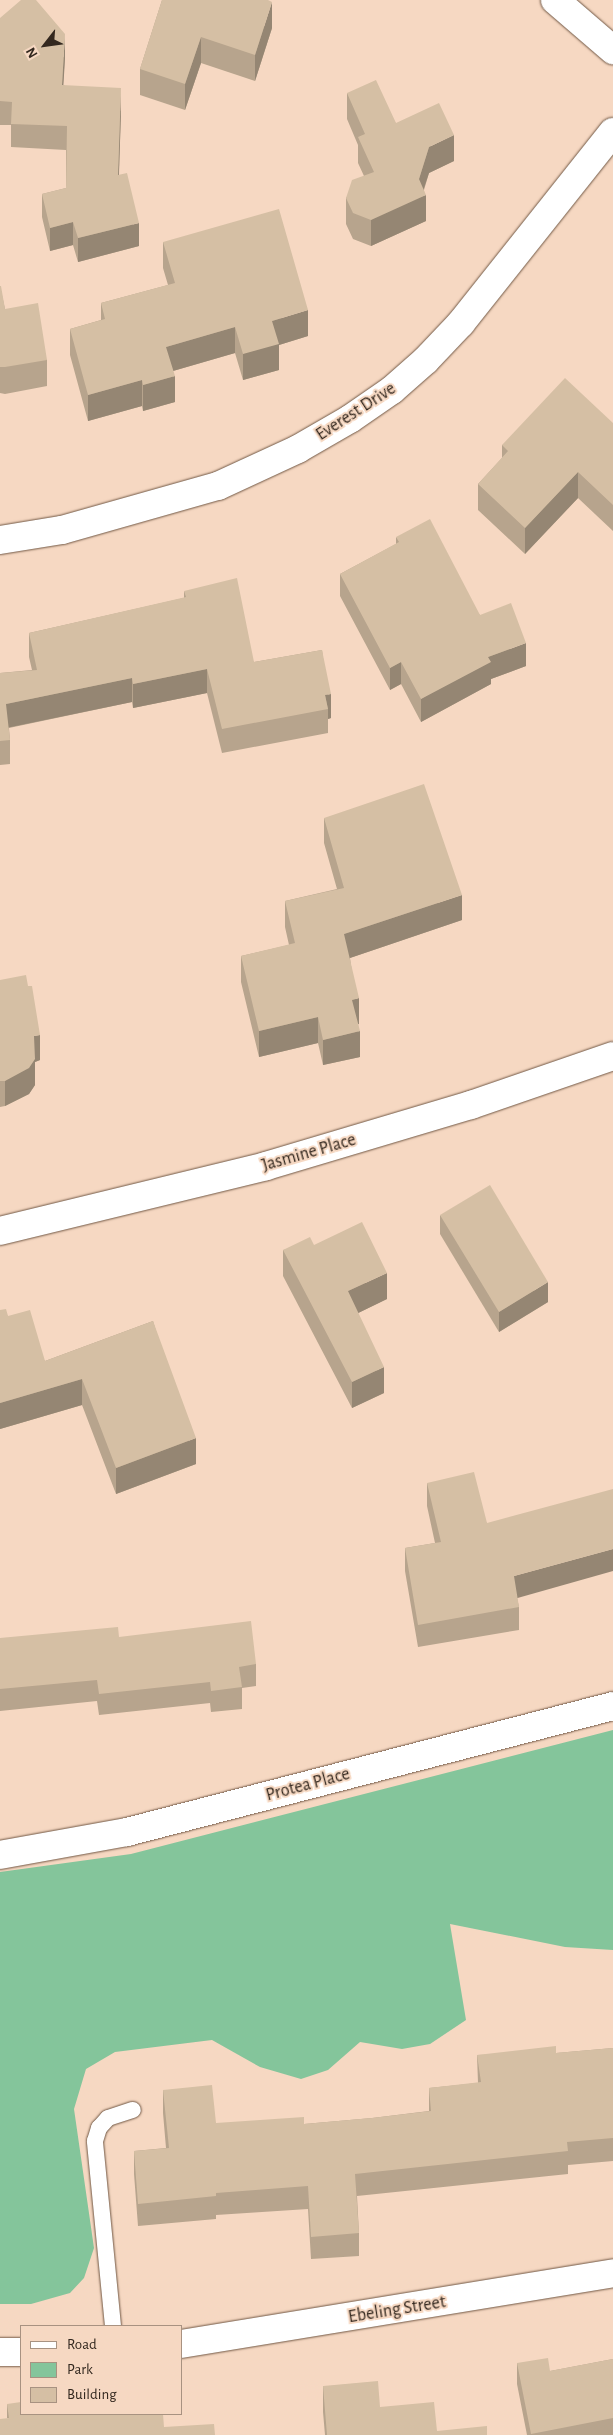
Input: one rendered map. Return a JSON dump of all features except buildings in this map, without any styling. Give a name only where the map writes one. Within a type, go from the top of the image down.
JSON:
[{"type":"street","points":[[555,0],[613,50]]},
{"type":"street","name":"Everest Drive","points":[[0,540],[62,530],[218,486],[298,449],[350,419],[392,390],[449,335],[613,132]]},
{"type":"street","name":"Jasmine Place","points":[[0,1231],[275,1163],[471,1106],[613,1056]]},
{"type":"street","name":"Protea Place","points":[[0,1855],[127,1832],[613,1706]]},
{"type":"street","name":"Ebeling Street","points":[[182,2344],[613,2273]]},
{"type":"street","points":[[0,2352],[20,2352]]},
{"type":"lane","points":[[114,2325],[95,2141],[99,2128],[108,2118],[133,2110]]},
{"type":"green space","points":[[613,1730],[613,1950],[565,1947],[450,1924],[466,2020],[430,2044],[402,2049],[360,2042],[328,2070],[301,2079],[260,2067],[212,2040],[115,2052],[86,2069],[74,2109],[94,2248],[84,2278],[70,2293],[31,2304],[0,2304],[0,1872],[131,1854]]}]
